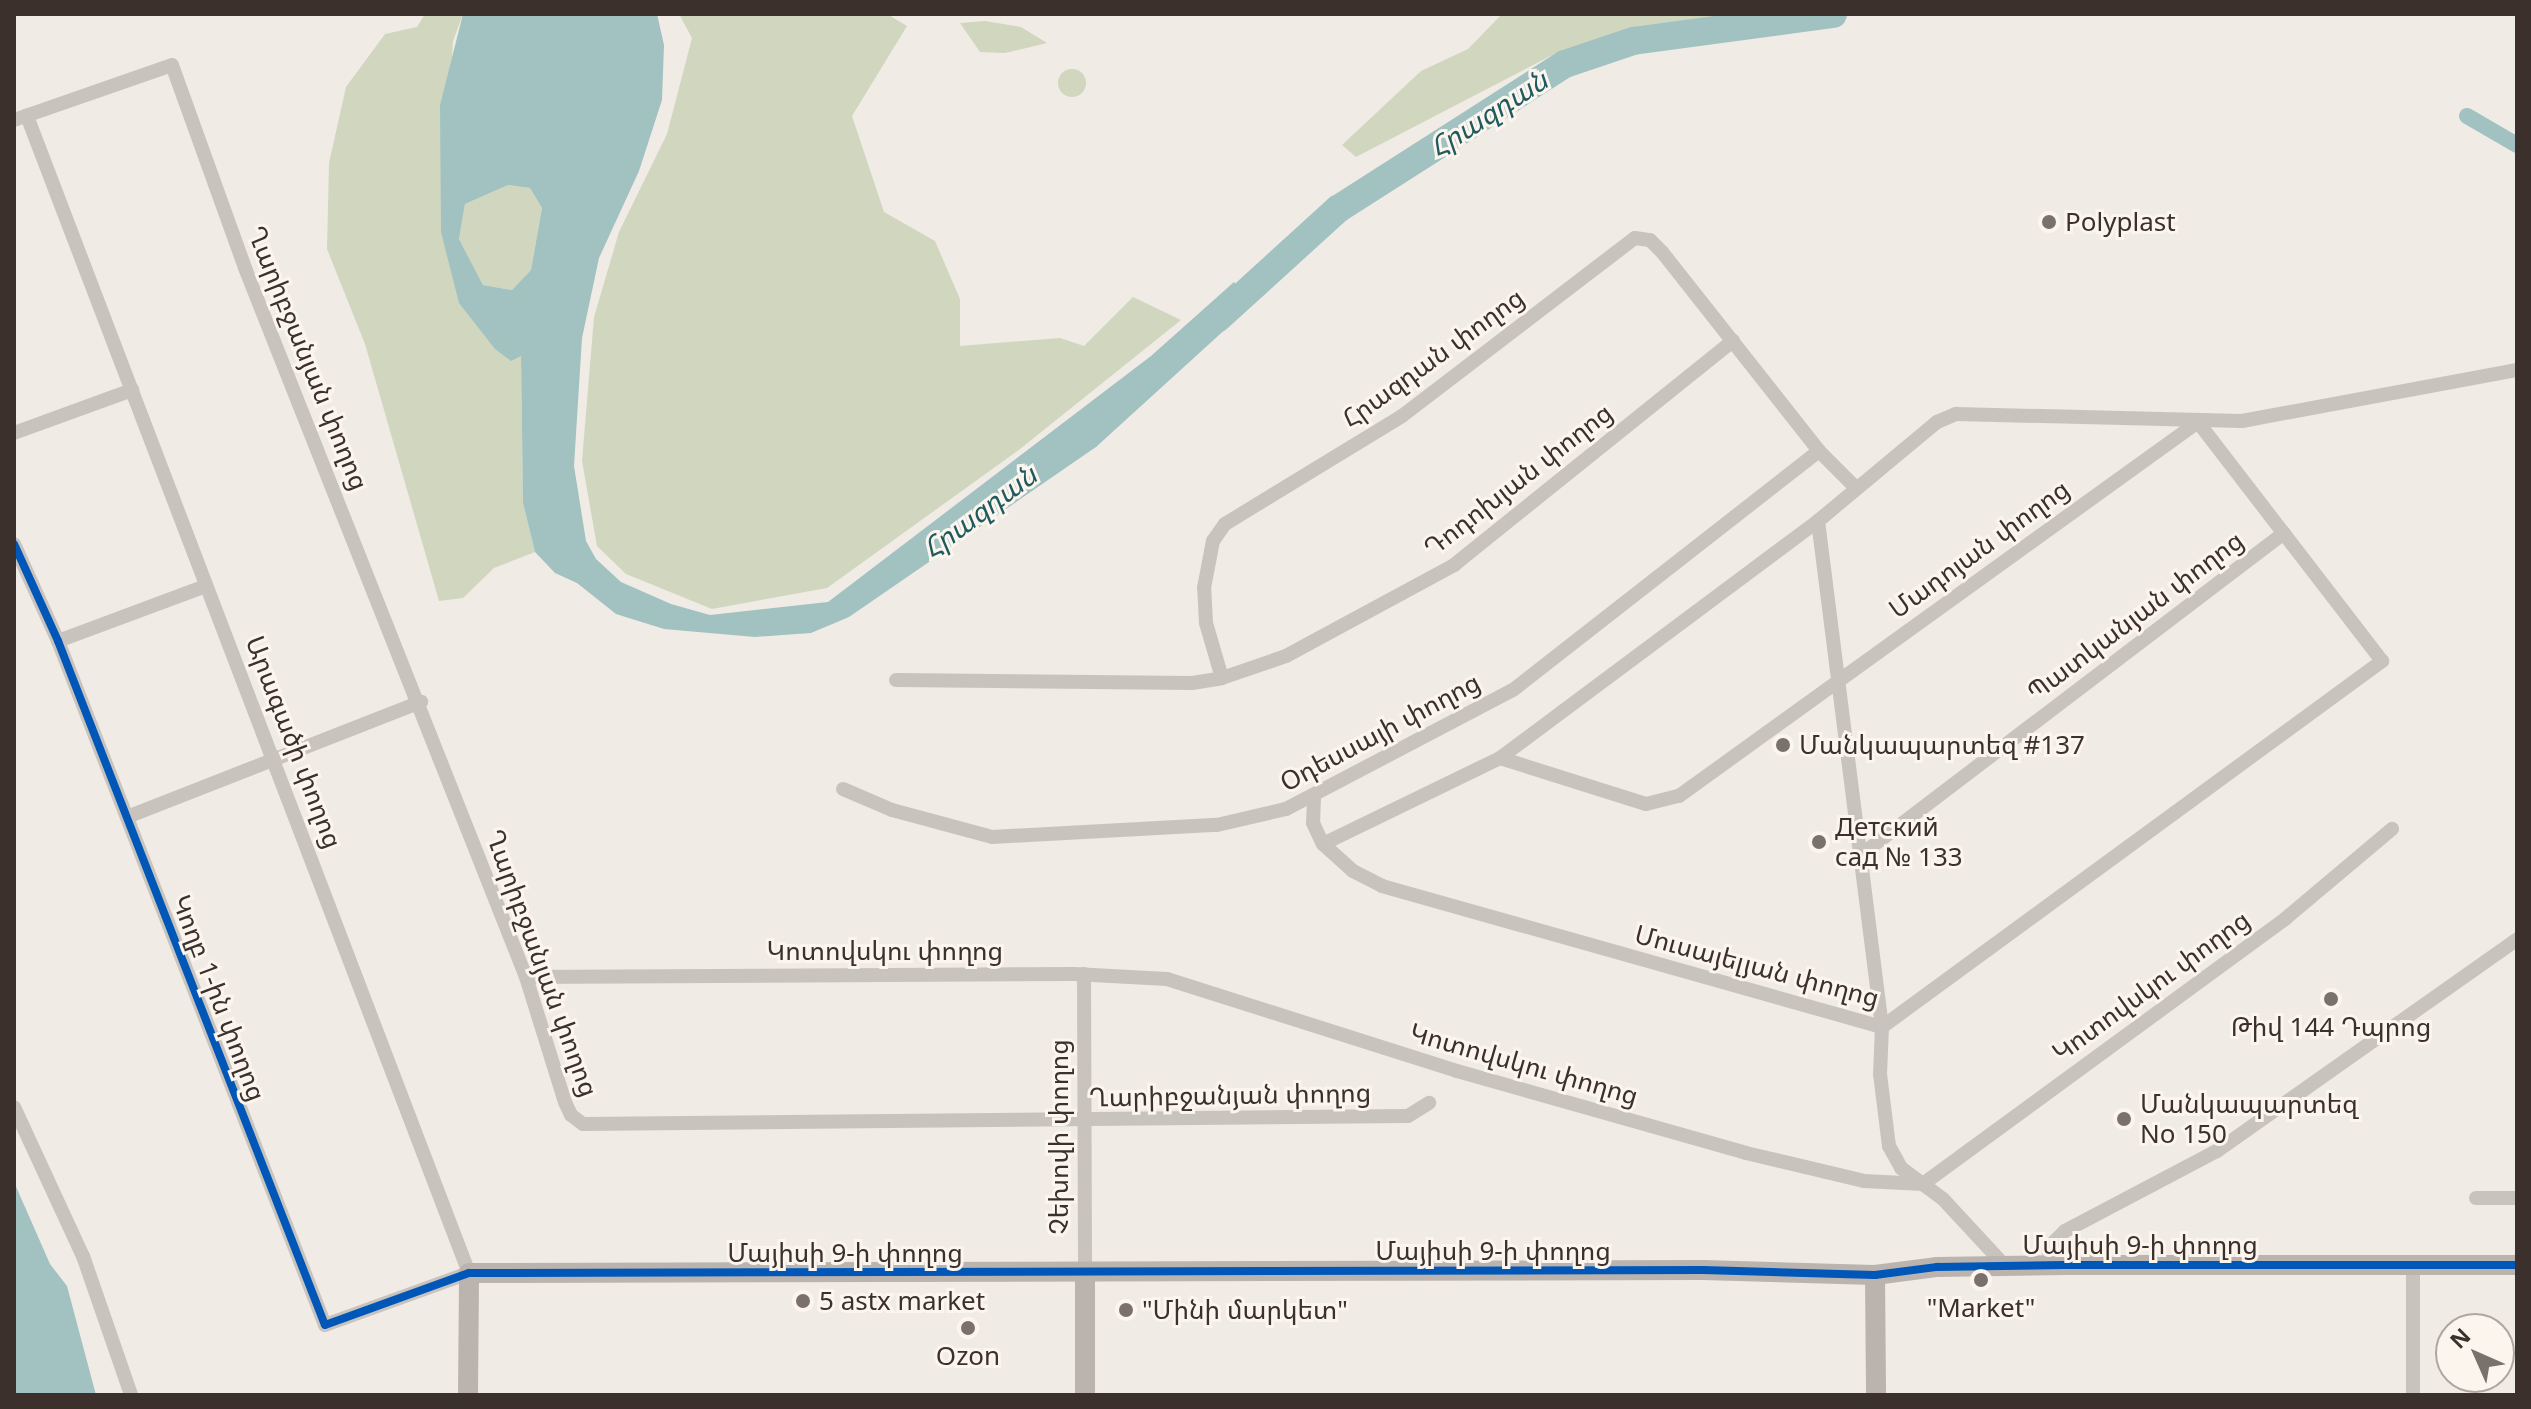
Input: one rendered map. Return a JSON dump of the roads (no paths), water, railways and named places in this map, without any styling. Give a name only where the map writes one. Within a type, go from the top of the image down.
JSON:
[{"type":"street","name":"Ղարիբջանյան փողոց","points":[[21,118],[172,65],[245,268],[421,702],[526,977],[565,1102],[571,1115],[583,1124],[1408,1116],[1429,1103]]},
{"type":"street","name":"Արագածի փողոց","points":[[21,118],[132,390],[469,1273],[468,1395]]},
{"type":"street","name":"Հրազդան փողոց","points":[[1219,683],[1206,623],[1204,588],[1213,541],[1225,524],[1402,416],[1626,243],[1635,238],[1650,240],[1733,341]]},
{"type":"street","points":[[1733,341],[1819,451],[1856,488]]},
{"type":"street","name":"Դոդոխյան փողոց","points":[[896,680],[994,684],[1219,683],[1286,656],[1454,565],[1733,341]]},
{"type":"street","points":[[1314,797],[1313,823],[1323,844],[1500,758],[1818,521],[1937,422],[1956,414],[2242,421],[2517,370]]},
{"type":"street","points":[[14,433],[132,390]]},
{"type":"street","points":[[2198,422],[2284,533]]},
{"type":"street","name":"Մադոյան փողոց","points":[[1500,758],[1658,805],[1679,796],[2198,422]]},
{"type":"street","name":"Օդեսսայի փողոց","points":[[843,789],[892,810],[992,837],[1217,825],[1286,809],[1513,690],[1819,451]]},
{"type":"street","points":[[1818,521],[1882,1027],[1880,1074],[1889,1146],[1893,1159],[1923,1184],[2005,1266]]},
{"type":"street","name":"Մուսայելյան փողոց","points":[[1323,844],[1353,871],[1382,886],[1882,1027],[2378,669],[2379,652],[2284,533]]},
{"type":"street","name":"Պատկանյան փողոց","points":[[1862,854],[2284,533]]},
{"type":"street","name":"Կողբ 1-ին փողոց","points":[[14,544],[58,641],[325,1325],[469,1273]]},
{"type":"street","points":[[58,641],[206,586]]},
{"type":"street","points":[[127,817],[421,702]]},
{"type":"street","name":"Կոտովսկու փողոց","points":[[526,977],[1084,974],[1191,983],[1457,1071],[1746,1153],[1864,1181],[1923,1184],[2285,919],[2392,829]]},
{"type":"street","points":[[2052,1265],[2048,1248],[2065,1231],[2217,1151],[2517,939]]},
{"type":"street","name":"Չեխովի փողոց","points":[[1084,974],[1085,1395]]},
{"type":"street","points":[[14,1107],[83,1256],[131,1395]]},
{"type":"street","points":[[2476,1198],[2517,1198]]},
{"type":"street","points":[[2413,1264],[2413,1395]]},
{"type":"street","name":"Մայիսի 9-ի փողոց","points":[[469,1273],[1703,1270],[1875,1275],[2052,1265],[2517,1265]]},
{"type":"street","points":[[1875,1275],[1876,1395]]},
{"type":"water","points":[[463,14],[657,14],[664,45],[662,100],[639,171],[599,258],[582,338],[574,466],[586,541],[596,559],[621,582],[671,604],[710,615],[828,602],[1151,356],[1234,282],[1252,305],[1096,447],[849,617],[811,633],[755,637],[664,629],[616,614],[577,583],[555,573],[535,552],[523,503],[521,356],[511,361],[495,349],[459,303],[441,232],[440,105]],"holes":[[[508,185],[530,188],[542,208],[531,270],[512,290],[483,285],[459,239],[465,204]]]},
{"type":"water","points":[[14,1182],[50,1264],[67,1286],[96,1395],[14,1395]]},
{"type":"waterway","name":"Հրազդան","points":[[1217,319],[1338,209],[1565,64],[1633,41],[1833,14]]},
{"type":"waterway","points":[[2467,116],[2517,145]]},
{"type":"place","name":"Polyplast","points":[[2049,222]]},
{"type":"place","name":"Մանկապարտեզ #137","points":[[1783,745]]},
{"type":"place","name":"Детский сад № 133","points":[[1819,842]]},
{"type":"place","name":"Թիվ 144 Դպրոց","points":[[2331,999]]},
{"type":"place","name":"Մանկապարտեզ No 150","points":[[2124,1119]]},
{"type":"place","name":"\"Market\"","points":[[1981,1280]]},
{"type":"place","name":"5 astx market","points":[[803,1301]]},
{"type":"place","name":"\"Մինի մարկետ\"","points":[[1126,1310]]},
{"type":"place","name":"Ozon","points":[[968,1328]]}]
